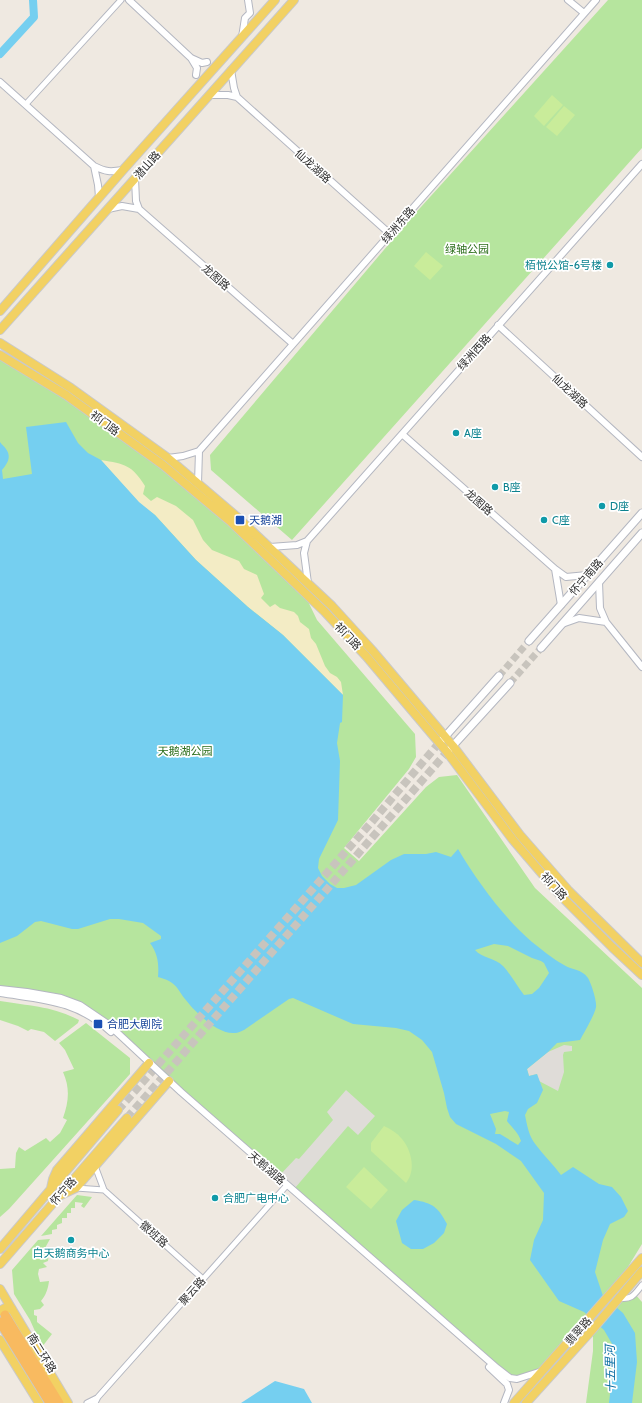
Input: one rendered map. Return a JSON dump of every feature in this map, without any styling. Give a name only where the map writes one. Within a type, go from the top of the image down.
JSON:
[{"type":"highway","name":"南二环路","points":[[2,1316],[66,1403]]},
{"type":"highway","name":"南二环路","points":[[2,1316],[50,1403]]},
{"type":"main road","name":"潜山路","points":[[0,310],[275,0]]},
{"type":"main road","name":"潜山路","points":[[0,330],[294,0]]},
{"type":"main road","name":"祁门路","points":[[0,343],[71,388],[168,458],[236,516],[332,606],[372,650],[442,740],[447,752],[513,840],[561,896],[642,975]]},
{"type":"main road","name":"祁门路","points":[[0,355],[66,396],[163,465],[230,522],[325,612],[442,740],[453,746],[520,835],[568,890],[642,963]]},
{"type":"main road","name":"怀宁南路","points":[[529,641],[642,513]]},
{"type":"main road","name":"怀宁南路","points":[[541,648],[642,533]]},
{"type":"main road","points":[[442,740],[499,676]]},
{"type":"main road","points":[[447,752],[510,683]]},
{"type":"main road","points":[[51,1188],[57,1170],[148,1064]]},
{"type":"main road","points":[[58,1196],[76,1188],[168,1082]]},
{"type":"main road","name":"怀宁路","points":[[0,1249],[118,1110]]},
{"type":"main road","name":"怀宁路","points":[[0,1264],[127,1118]]},
{"type":"main road","name":"翡翠路","points":[[514,1403],[642,1258]]},
{"type":"main road","name":"翡翠路","points":[[526,1403],[642,1271]]},
{"type":"main road","points":[[0,1289],[66,1403]]},
{"type":"main road","points":[[2,1316],[5,1308],[12,1309]]},
{"type":"main road","points":[[0,1340],[39,1403]]},
{"type":"street","points":[[26,104],[121,0]]},
{"type":"street","points":[[129,0],[191,58],[197,68],[196,75]]},
{"type":"street","points":[[242,37],[246,18],[250,12],[248,0]]},
{"type":"street","points":[[568,0],[584,14]]},
{"type":"street","name":"绿洲东路","points":[[199,451],[596,0]]},
{"type":"street","points":[[191,58],[202,63],[207,62]]},
{"type":"street","points":[[231,70],[237,98]]},
{"type":"street","points":[[0,82],[94,166],[110,172],[123,170]]},
{"type":"street","points":[[210,95],[228,95],[237,98]]},
{"type":"street","name":"仙龙湖路","points":[[237,98],[390,234]]},
{"type":"street","name":"绿洲西路","points":[[307,541],[642,164]]},
{"type":"street","points":[[94,166],[99,197]]},
{"type":"street","points":[[135,178],[136,201],[139,209]]},
{"type":"street","points":[[106,210],[122,206],[139,209]]},
{"type":"street","name":"龙图路","points":[[139,209],[293,344]]},
{"type":"street","name":"仙龙湖路","points":[[498,325],[642,457]]},
{"type":"street","name":"龙图路","points":[[402,434],[555,569],[566,577],[587,575]]},
{"type":"street","points":[[168,458],[183,456],[199,451],[198,483]]},
{"type":"street","points":[[270,547],[297,545],[307,541]]},
{"type":"street","points":[[307,541],[304,557],[308,583]]},
{"type":"street","points":[[555,569],[561,605]]},
{"type":"street","points":[[599,582],[600,608],[606,622],[642,667]]},
{"type":"street","points":[[562,624],[579,618],[606,622]]},
{"type":"street","points":[[630,952],[642,957]]},
{"type":"street","name":"天鹅湖路","points":[[0,989],[62,998],[80,1005],[108,1024],[148,1064]]},
{"type":"street","name":"天鹅湖路","points":[[0,993],[40,998],[68,1005],[81,1011],[108,1030],[148,1064],[496,1368],[510,1378],[517,1379],[542,1371]]},
{"type":"street","name":"徽班路","points":[[96,1166],[104,1190],[203,1279]]},
{"type":"street","name":"天鹅湖路","points":[[286,1186],[502,1378],[508,1384],[509,1390],[504,1403]]},
{"type":"street","name":"聚云路","points":[[95,1403],[98,1397],[286,1186]]},
{"type":"street","points":[[76,1188],[104,1190]]},
{"type":"street","points":[[619,1298],[626,1299],[632,1297],[642,1285]]},
{"type":"street","name":"聚云路","points":[[87,1403],[98,1397]]},
{"type":"green space","name":"绿轴公园","points":[[608,0],[642,0],[642,148],[292,540],[211,470],[210,455],[411,218]]},
{"type":"green space","points":[[552,95],[563,105],[544,126],[534,116]]},
{"type":"green space","points":[[564,106],[575,115],[557,136],[546,127]]},
{"type":"green space","points":[[426,252],[443,266],[430,280],[414,266]]},
{"type":"green space","name":"天鹅湖公园","points":[[0,355],[168,469],[302,589],[317,620],[415,734],[416,757],[409,769],[344,848],[359,861],[426,787],[439,777],[457,775],[535,888],[642,988],[642,1244],[612,1293],[619,1298],[635,1294],[642,1302],[642,1403],[586,1403],[593,1351],[593,1329],[586,1322],[542,1371],[510,1378],[108,1024],[80,1005],[0,989]]},
{"type":"green space","points":[[0,1001],[50,1009],[79,1020],[78,1023],[55,1041],[44,1032],[31,1029],[28,1031],[0,1020]]},
{"type":"green space","points":[[86,1023],[130,1058],[130,1074],[9,1209],[0,1217],[0,1169],[15,1168],[16,1153],[19,1147],[25,1151],[46,1138],[50,1142],[60,1133],[67,1120],[63,1118],[67,1106],[68,1089],[63,1072],[74,1069],[65,1050],[59,1043]]},
{"type":"green space","points":[[384,1126],[398,1135],[408,1149],[412,1161],[412,1167],[406,1183],[371,1151],[371,1143]]},
{"type":"green space","points":[[364,1167],[388,1190],[371,1209],[346,1187]]},
{"type":"green space","points":[[77,1195],[92,1197],[84,1208],[81,1206],[83,1203],[75,1202],[75,1208],[71,1208],[71,1213],[67,1213],[67,1218],[62,1218],[62,1223],[57,1225],[57,1229],[52,1230],[52,1234],[41,1236]]},
{"type":"green space","points":[[50,1239],[45,1248],[45,1254],[49,1252],[48,1261],[43,1263],[47,1267],[39,1269],[38,1274],[40,1282],[49,1281],[46,1292],[41,1301],[44,1305],[40,1309],[34,1310],[34,1315],[37,1316],[37,1322],[52,1334],[42,1347],[30,1320],[14,1294],[12,1270],[38,1240]]},
{"type":"sand","points":[[101,460],[122,464],[132,470],[145,486],[143,494],[151,501],[157,497],[176,506],[193,520],[203,540],[212,550],[239,561],[244,569],[257,575],[264,594],[261,598],[270,607],[275,604],[280,608],[294,612],[298,616],[300,622],[309,629],[311,638],[316,644],[325,666],[330,673],[337,677],[341,682],[343,695],[283,635],[248,607],[196,560],[155,515],[139,503]]},
{"type":"shaded area","points":[[564,1045],[572,1046],[572,1051],[564,1052],[564,1072],[558,1091],[539,1081],[537,1074],[529,1076],[527,1069],[548,1052]]},
{"type":"shaded area","points":[[346,1090],[375,1116],[358,1135],[348,1126],[295,1188],[280,1175],[296,1158],[299,1159],[333,1120],[327,1112]]},
{"type":"water","points":[[66,422],[78,443],[88,453],[101,460],[139,502],[155,515],[196,560],[248,607],[283,635],[343,695],[342,722],[340,723],[337,743],[340,761],[338,820],[319,859],[318,868],[322,876],[330,884],[337,888],[356,885],[391,860],[404,854],[426,854],[436,852],[451,857],[458,849],[474,874],[511,922],[532,942],[556,960],[567,967],[583,973],[588,978],[594,992],[596,1004],[592,1019],[580,1040],[557,1043],[527,1069],[529,1076],[537,1074],[543,1090],[537,1103],[528,1109],[525,1115],[529,1131],[534,1142],[561,1175],[573,1167],[599,1184],[612,1187],[621,1197],[628,1211],[624,1217],[610,1224],[603,1240],[595,1272],[603,1296],[623,1313],[635,1333],[637,1362],[632,1403],[609,1403],[615,1349],[604,1330],[584,1312],[559,1301],[530,1260],[534,1240],[543,1220],[544,1193],[521,1161],[496,1144],[456,1124],[450,1117],[432,1052],[422,1040],[409,1031],[396,1028],[353,1024],[293,998],[289,999],[244,1030],[235,1033],[228,1033],[207,1022],[189,1004],[174,985],[168,980],[158,977],[157,959],[155,951],[150,943],[161,939],[161,936],[143,923],[110,919],[78,929],[72,929],[41,921],[35,922],[17,936],[0,943],[0,442],[9,455],[7,463],[2,470],[3,479],[32,474],[26,427]],"holes":[[[494,944],[508,946],[544,963],[549,973],[539,988],[532,994],[524,995],[500,963],[481,955],[475,950]],[[505,1111],[509,1112],[507,1121],[520,1138],[521,1141],[518,1145],[500,1134],[495,1134],[496,1129],[490,1114]]]},
{"type":"water","points":[[414,1200],[430,1204],[438,1210],[447,1224],[444,1233],[434,1243],[423,1249],[411,1249],[402,1243],[396,1221],[402,1210]]},
{"type":"water","points":[[275,1381],[304,1389],[312,1403],[241,1403]]},
{"type":"waterway","name":"十五里河","points":[[0,54],[34,17],[33,0]]},
{"type":"tunnel","points":[[499,676],[529,641]]},
{"type":"tunnel","points":[[510,683],[541,648]]},
{"type":"tunnel","points":[[118,1110],[370,824],[439,743]]},
{"type":"tunnel","points":[[127,1118],[447,752]]},
{"type":"place","name":"栢悦公馆-6号楼","points":[[610,265]]},
{"type":"place","name":"A座","points":[[456,433]]},
{"type":"place","name":"B座","points":[[495,487]]},
{"type":"place","name":"D座","points":[[602,506]]},
{"type":"place","name":"天鹅湖","points":[[240,520]]},
{"type":"place","name":"C座","points":[[544,520]]},
{"type":"place","name":"合肥大剧院","points":[[98,1024]]},
{"type":"place","name":"合肥广电中心","points":[[215,1198]]},
{"type":"place","name":"白天鹅商务中心","points":[[71,1240]]}]
